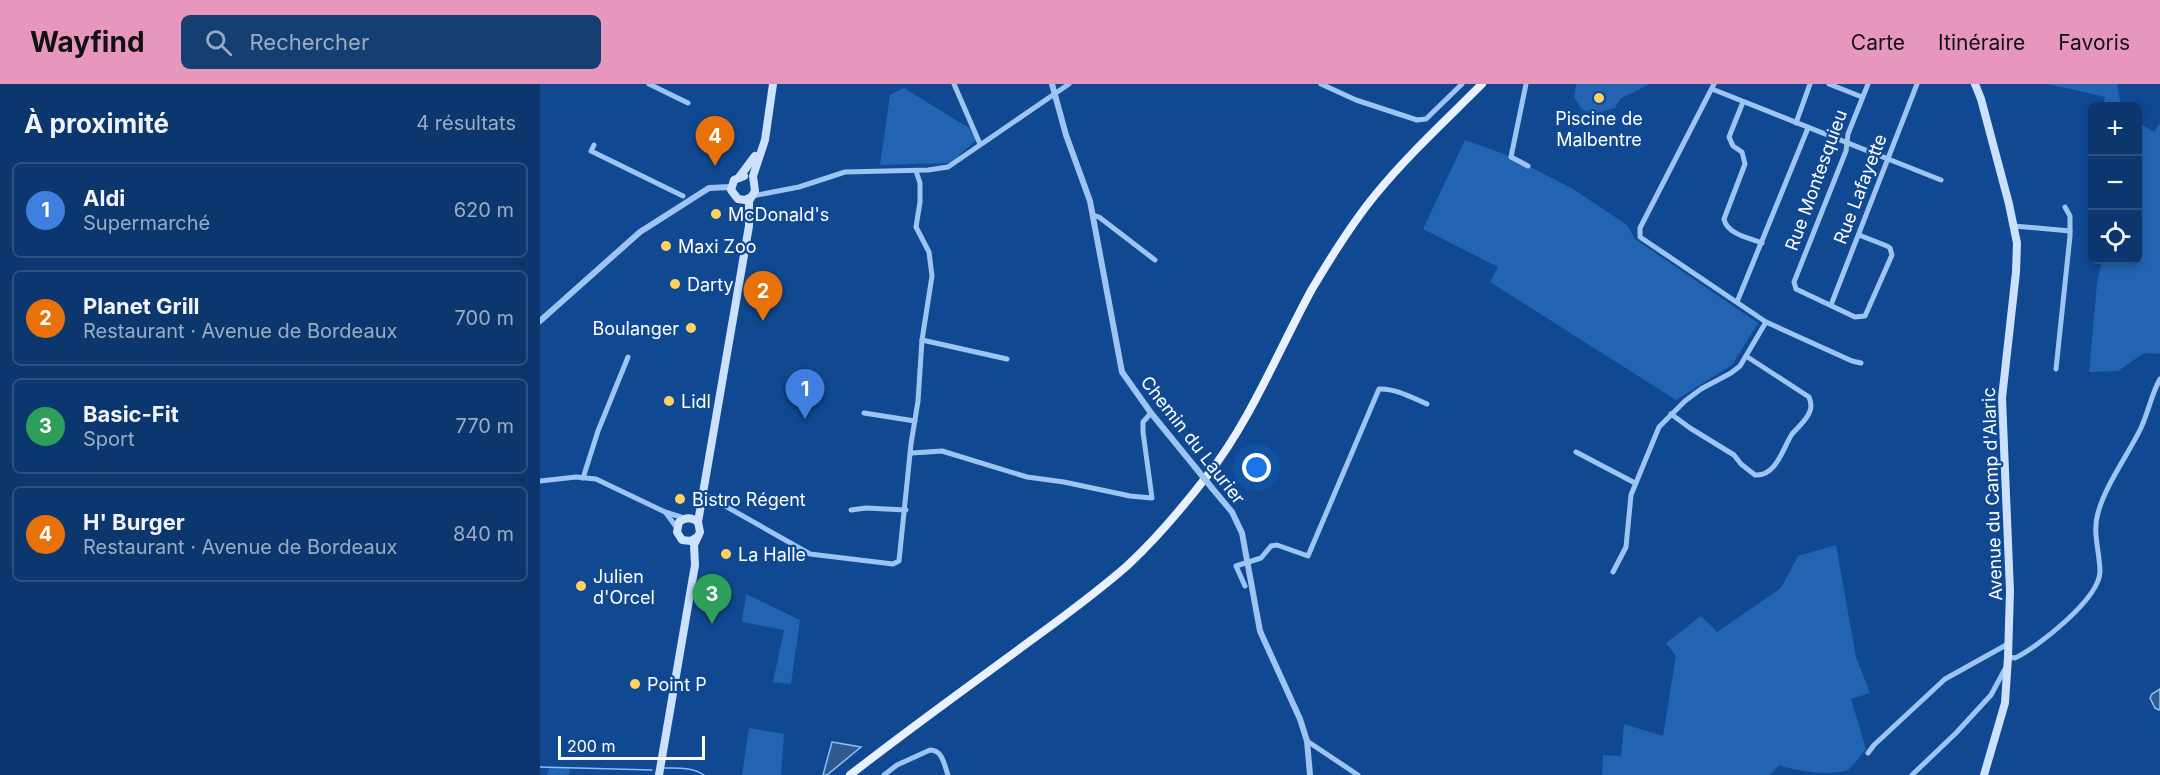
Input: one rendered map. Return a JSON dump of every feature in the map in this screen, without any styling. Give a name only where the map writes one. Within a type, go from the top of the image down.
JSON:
[{"type":"main road","points":[[747,231],[744,209],[732,194],[731,187],[734,180],[752,162],[758,149],[767,94],[771,84]]},
{"type":"main road","points":[[736,198],[745,200],[755,190],[753,171],[762,149],[771,84]]},
{"type":"main road","points":[[850,775],[904,732],[1096,592],[1170,522],[1226,449],[1259,393],[1313,289],[1374,195],[1482,84]]},
{"type":"main road","name":"Avenue du Camp d'Alaric","points":[[1975,84],[1984,109],[2017,243],[2002,398],[2010,571],[2008,657],[2005,703],[1984,775]]},
{"type":"main road","points":[[767,94],[767,122]]},
{"type":"main road","points":[[740,176],[748,177],[754,183]]},
{"type":"main road","points":[[659,775],[690,593],[694,545],[700,528],[698,522],[751,196]]},
{"type":"main road","points":[[654,775],[690,561],[689,549],[678,535],[677,528],[679,522],[686,518],[704,494]]},
{"type":"main road","points":[[686,518],[698,522]]},
{"type":"main road","points":[[684,540],[691,541],[697,537]]},
{"type":"street","points":[[649,84],[688,104]]},
{"type":"street","points":[[954,84],[980,144]]},
{"type":"street","name":"Chemin du Laurier","points":[[1052,84],[1066,135],[1090,201],[1120,364],[1128,382],[1151,413],[1237,521],[1246,543],[1260,631],[1300,719],[1307,741],[1310,775]]},
{"type":"street","points":[[751,196],[799,187],[845,172],[916,171],[948,167],[1069,84]]},
{"type":"street","points":[[1321,84],[1356,100],[1417,120],[1426,119],[1462,84]]},
{"type":"street","points":[[1526,84],[1511,158],[1528,166]]},
{"type":"street","points":[[1796,123],[1810,84]]},
{"type":"street","points":[[1829,84],[1862,97]]},
{"type":"street","name":"Rue Montesquieu","points":[[1831,305],[1799,291],[1794,282],[1868,84]]},
{"type":"street","name":"Rue Lafayette","points":[[1831,305],[1917,84]]},
{"type":"street","points":[[1861,363],[1842,357],[1767,322],[1640,237],[1641,225],[1713,87],[1743,102],[1941,180]]},
{"type":"street","points":[[1743,102],[1729,137],[1733,146],[1742,152],[1745,164],[1724,219],[1731,231],[1762,243]]},
{"type":"street","points":[[1737,302],[1808,128]]},
{"type":"street","points":[[594,145],[591,151],[683,196]]},
{"type":"street","points":[[704,494],[810,554],[893,564],[899,561],[912,453],[922,339],[932,276],[929,252],[916,227],[920,183],[916,171]]},
{"type":"street","points":[[754,183],[765,193]]},
{"type":"street","points":[[540,321],[640,232],[709,188],[731,187]]},
{"type":"street","points":[[2056,369],[2070,231],[2070,216],[2066,207]]},
{"type":"street","points":[[1093,215],[1099,217],[1155,260]]},
{"type":"street","points":[[2014,226],[2070,231]]},
{"type":"street","points":[[1831,305],[1855,317],[1865,316],[1891,259],[1890,248],[1859,235]]},
{"type":"street","points":[[1613,572],[1626,547],[1629,505],[1635,483],[1659,427],[1701,389],[1740,366],[1767,322]]},
{"type":"street","points":[[922,339],[1007,359]]},
{"type":"street","points":[[1671,414],[1689,428],[1734,455],[1741,465],[1755,475],[1767,472],[1776,464],[1793,434],[1807,417],[1812,404],[1809,397],[1746,356]]},
{"type":"street","points":[[583,478],[598,430],[628,357]]},
{"type":"street","points":[[2008,657],[2015,658],[2027,651],[2078,609],[2096,589],[2100,573],[2096,532],[2097,514],[2141,428],[2160,379]]},
{"type":"street","points":[[1245,586],[1236,566],[1261,558],[1271,546],[1277,545],[1308,556],[1379,389],[1386,389],[1427,404]]},
{"type":"street","points":[[864,413],[915,421]]},
{"type":"street","points":[[912,453],[942,451],[1027,477],[1152,498],[1143,432],[1143,422],[1151,413]]},
{"type":"street","points":[[1576,452],[1635,483]]},
{"type":"street","points":[[540,481],[596,479],[665,512],[686,518]]},
{"type":"street","points":[[851,510],[866,508],[906,510]]},
{"type":"street","points":[[665,512],[677,528]]},
{"type":"street","points":[[1868,753],[1945,679],[2008,644]]},
{"type":"street","points":[[1912,775],[1991,695],[2007,666]]},
{"type":"street","points":[[1307,741],[1358,775]]},
{"type":"street","points":[[884,775],[897,765],[930,750],[940,752],[948,775]]},
{"type":"shaded area","name":"Piscine de Malbentre","points":[[1576,84],[1650,84],[1620,99],[1615,108],[1596,113],[1582,110],[1574,97]]},
{"type":"shaded area","points":[[2048,84],[2117,84],[2120,102],[2104,102],[2105,97]]},
{"type":"shaded area","points":[[904,88],[969,128],[976,140],[951,163],[880,165],[890,95]]},
{"type":"shaded area","points":[[2160,123],[2160,354],[2144,353],[2118,371],[2089,372],[2097,283],[2101,264],[2142,264],[2142,124],[2154,132]]},
{"type":"shaded area","points":[[1465,140],[1507,155],[1573,189],[1627,225],[1635,239],[1758,323],[1732,365],[1676,400],[1490,282],[1498,267],[1423,229]]},
{"type":"shaded area","points":[[1836,545],[1856,657],[1870,693],[1851,699],[1866,749],[1852,766],[1846,771],[1821,773],[1779,765],[1770,775],[1602,775],[1603,755],[1621,756],[1624,724],[1663,736],[1676,656],[1666,643],[1701,616],[1717,632],[1781,588],[1798,556]]},
{"type":"shaded area","points":[[746,594],[800,620],[791,684],[773,682],[784,630],[742,622]]},
{"type":"shaded area","points":[[2160,689],[2159,710],[2155,708],[2150,698]]},
{"type":"shaded area","points":[[749,728],[784,734],[781,775],[742,775]]},
{"type":"shaded area","points":[[832,742],[861,747],[827,775],[823,775]]},
{"type":"shaded area","points":[[570,767],[569,775],[547,775],[549,768]]},
{"type":"waterway","points":[[540,767],[652,770]]},
{"type":"waterway","points":[[664,768],[690,769],[704,775]]},
{"type":"place","name":"Piscine de Malbentre","points":[[1599,98]]},
{"type":"place","name":"H' Burger","points":[[715,166]]},
{"type":"place","name":"McDonald's","points":[[716,214]]},
{"type":"place","name":"Maxi Zoo","points":[[666,246]]},
{"type":"place","name":"Darty","points":[[675,284]]},
{"type":"place","name":"Planet Grill","points":[[763,321]]},
{"type":"place","name":"Boulanger","points":[[691,328]]},
{"type":"place","name":"Lidl","points":[[669,401]]},
{"type":"place","name":"Aldi","points":[[805,419]]},
{"type":"place","name":"Bistro Régent","points":[[680,499]]},
{"type":"place","name":"La Halle","points":[[726,554]]},
{"type":"place","name":"Julien d'Orcel","points":[[581,586]]},
{"type":"place","name":"Basic-Fit","points":[[712,624]]},
{"type":"place","name":"Point P","points":[[635,684]]}]
